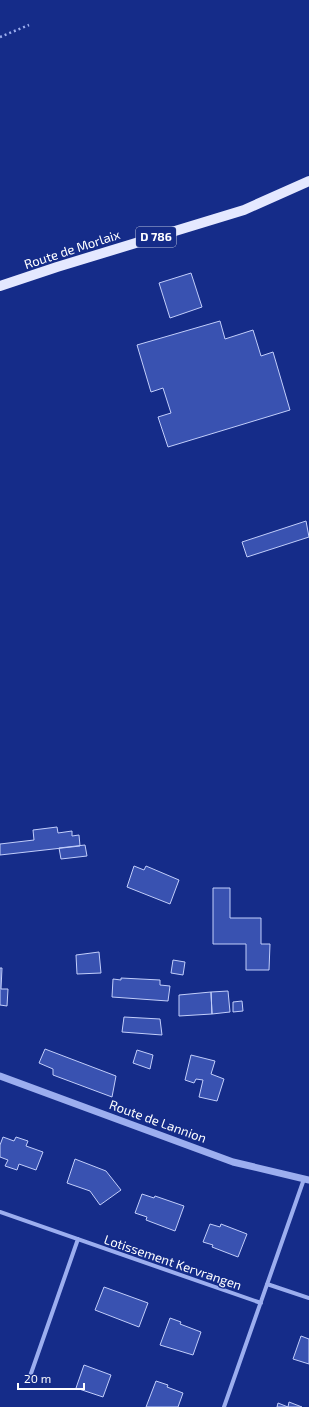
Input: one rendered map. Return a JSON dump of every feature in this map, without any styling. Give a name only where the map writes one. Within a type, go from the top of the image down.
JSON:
[{"type":"main road","name":"Route de Morlaix","points":[[0,286],[244,210],[309,181]]},
{"type":"street","name":"Route de Lannion","points":[[0,1076],[233,1162],[307,1180]]},
{"type":"street","points":[[224,1407],[267,1284],[307,1180]]},
{"type":"street","name":"Lotissement Kervrangen","points":[[0,1212],[261,1303]]},
{"type":"street","points":[[28,1382],[78,1239]]},
{"type":"street","points":[[267,1284],[309,1298]]},
{"type":"path","points":[[0,37],[29,25]]},
{"type":"building","points":[[191,273],[202,307],[170,318],[159,283]]},
{"type":"building","points":[[220,321],[225,339],[253,330],[261,356],[273,352],[290,410],[168,447],[158,417],[171,413],[163,388],[151,392],[137,345]]},
{"type":"building","points":[[306,521],[309,537],[247,557],[242,542]]},
{"type":"building","points":[[57,827],[58,833],[72,831],[72,836],[79,835],[80,846],[0,855],[0,844],[34,840],[33,830]]},
{"type":"building","points":[[85,845],[87,856],[61,859],[59,848]]},
{"type":"building","points":[[134,866],[144,870],[146,866],[179,880],[170,904],[127,887]]},
{"type":"building","points":[[213,888],[230,888],[230,918],[261,918],[261,944],[270,944],[269,970],[246,970],[246,944],[213,944]]},
{"type":"building","points":[[99,952],[101,973],[77,974],[76,955]]},
{"type":"building","points":[[173,960],[185,962],[183,975],[171,973]]},
{"type":"building","points":[[0,968],[2,968],[1,989],[8,989],[7,1006],[0,1005]]},
{"type":"building","points":[[121,978],[160,980],[160,985],[170,986],[168,1001],[112,997],[113,979],[121,980]]},
{"type":"building","points":[[228,991],[230,1012],[212,1014],[211,992]]},
{"type":"building","points":[[211,992],[212,1014],[179,1016],[179,995]]},
{"type":"building","points":[[242,1001],[243,1011],[233,1012],[233,1002]]},
{"type":"building","points":[[124,1017],[160,1019],[162,1035],[122,1032]]},
{"type":"building","points":[[45,1049],[116,1076],[112,1097],[53,1075],[53,1069],[39,1063]]},
{"type":"building","points":[[137,1050],[153,1055],[150,1069],[133,1063]]},
{"type":"building","points":[[191,1055],[215,1061],[211,1074],[224,1079],[217,1101],[199,1097],[203,1080],[196,1079],[194,1083],[185,1080]]},
{"type":"building","points":[[3,1137],[14,1141],[16,1137],[28,1141],[26,1146],[43,1152],[36,1170],[19,1164],[17,1170],[5,1166],[8,1160],[0,1157],[0,1145]]},
{"type":"building","points":[[75,1159],[106,1171],[121,1190],[100,1205],[90,1191],[67,1183]]},
{"type":"building","points":[[142,1194],[154,1198],[155,1196],[184,1206],[175,1231],[146,1220],[147,1217],[135,1213]]},
{"type":"building","points":[[210,1224],[220,1227],[221,1224],[247,1234],[238,1257],[203,1242]]},
{"type":"building","points":[[104,1287],[148,1303],[139,1327],[95,1310]]},
{"type":"building","points":[[170,1318],[181,1322],[180,1324],[201,1332],[193,1355],[160,1345]]},
{"type":"building","points":[[301,1336],[309,1339],[309,1364],[293,1359]]},
{"type":"building","points":[[84,1365],[111,1375],[103,1397],[76,1388]]},
{"type":"building","points":[[156,1381],[168,1385],[167,1387],[183,1393],[178,1407],[146,1407]]},
{"type":"building","points":[[289,1402],[302,1407],[288,1407]]},
{"type":"building","points":[[278,1403],[288,1407],[277,1407]]}]
